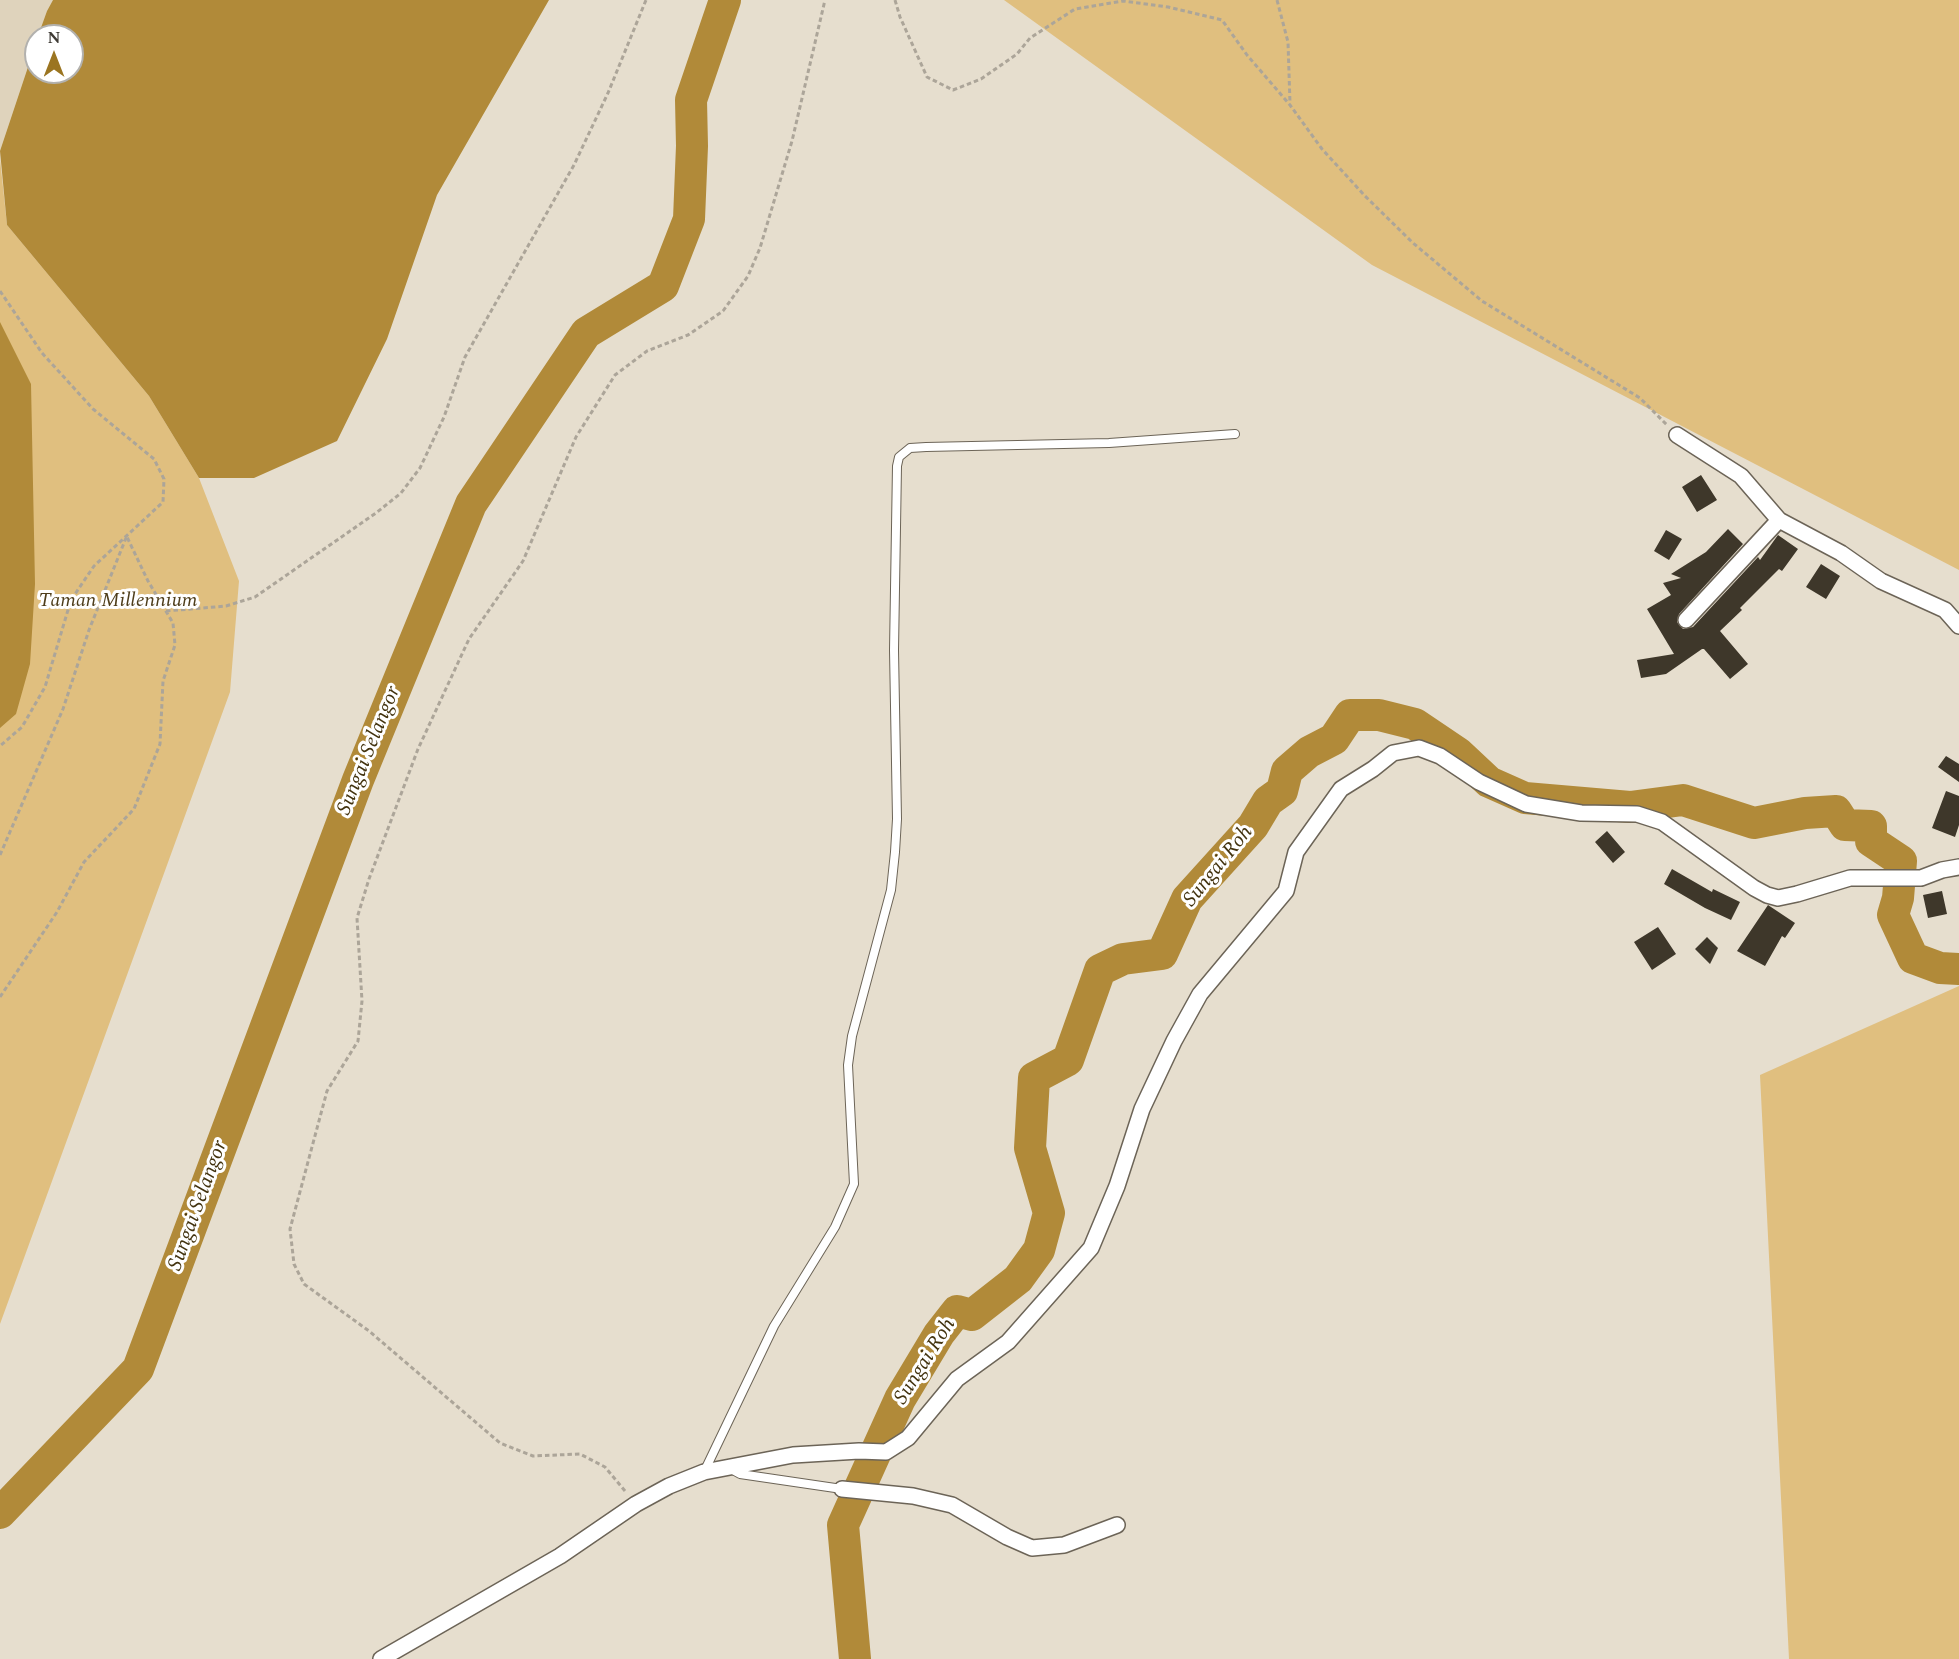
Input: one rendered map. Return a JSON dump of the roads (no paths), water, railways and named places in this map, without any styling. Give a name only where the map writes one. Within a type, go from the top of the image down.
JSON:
[{"type":"street","points":[[1677,435],[1741,476],[1779,520],[1841,553],[1881,580],[1945,610],[1959,626]]},
{"type":"street","points":[[1686,620],[1779,520]]},
{"type":"street","points":[[381,1659],[560,1556],[636,1504],[669,1486],[704,1472],[793,1455],[859,1451],[886,1452],[908,1438],[965,1372],[1008,1342],[1091,1248],[1117,1186],[1142,1109],[1174,1041],[1200,994],[1286,891],[1296,852],[1341,789],[1393,753],[1419,748],[1440,756],[1479,782],[1526,804],[1581,813],[1637,814],[1662,822],[1754,888],[1778,898],[1850,878],[1921,878],[1942,870],[1959,867]]},
{"type":"street","points":[[842,1489],[923,1497],[952,1505],[1007,1537],[1032,1548],[1064,1545],[1117,1525]]},
{"type":"lane","points":[[704,1472],[774,1326],[835,1227],[854,1184],[848,1065],[852,1036],[891,890],[895,852],[897,819],[894,650],[899,458],[910,448],[1109,443],[1235,434]]},
{"type":"lane","points":[[728,1466],[740,1474],[842,1489]]},
{"type":"waterway","name":"Sungai Selangor","points":[[0,1513],[138,1369],[358,780],[471,504],[586,333],[663,286],[689,219],[691,100],[725,0]]},
{"type":"waterway","name":"Sungai Roh","points":[[855,1659],[843,1525],[900,1399],[939,1334],[957,1311],[972,1315],[1018,1279],[1039,1250],[1049,1213],[1030,1148],[1034,1078],[1068,1060],[1100,970],[1123,959],[1162,954],[1187,899],[1253,826],[1268,801],[1282,791],[1287,771],[1309,752],[1334,739],[1350,715],[1379,715],[1415,724],[1458,753],[1489,782],[1525,798],[1630,807],[1683,800],[1754,823],[1805,813],[1836,811],[1845,825],[1871,826],[1871,841],[1901,861],[1898,898],[1893,915],[1913,958],[1940,968],[1959,969]]},
{"type":"park label","name":"Taman Millennium","points":[[118,602]]}]
